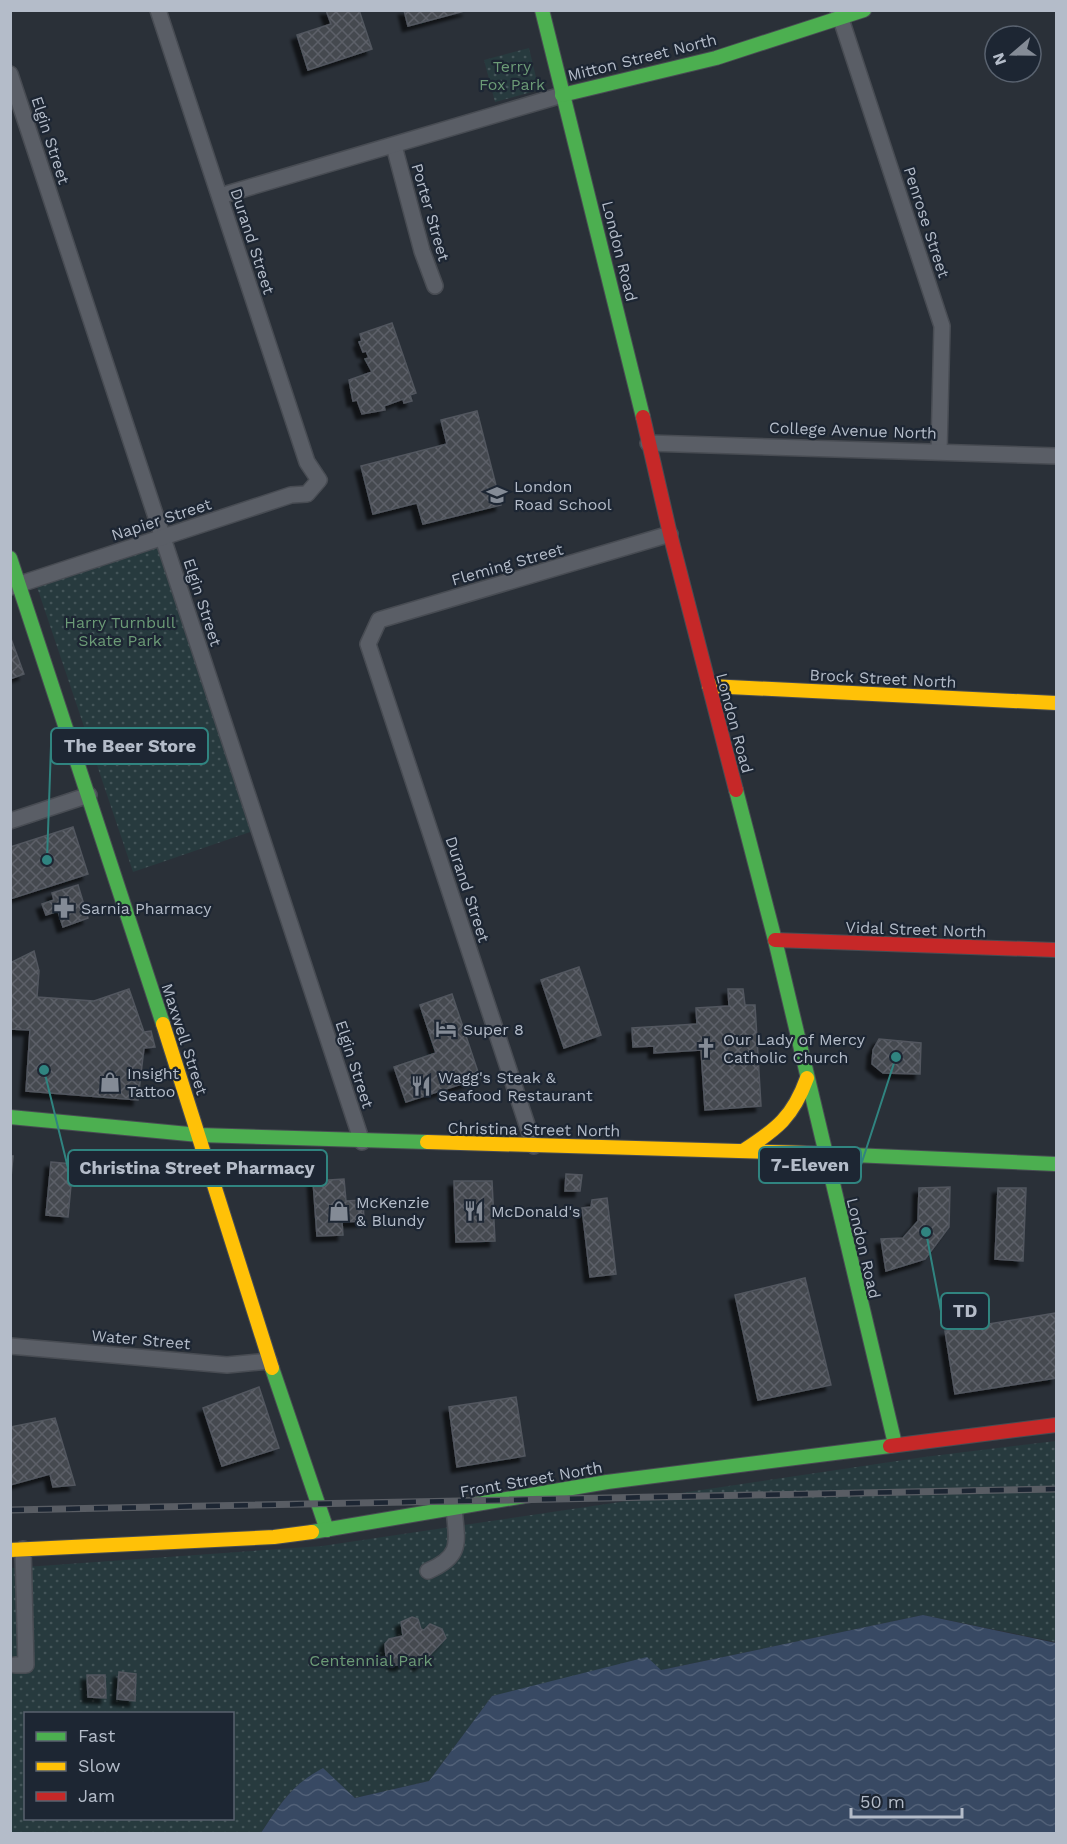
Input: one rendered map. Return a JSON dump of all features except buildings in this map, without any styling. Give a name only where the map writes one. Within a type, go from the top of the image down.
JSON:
[{"type":"main road","name":"London Road","points":[[542,10],[629,353],[670,534],[775,940],[895,1444]]},
{"type":"main road","name":"Mitton Street North","points":[[562,95],[716,58],[839,14],[864,10]]},
{"type":"main road","name":"Maxwell Street","points":[[10,558],[15,585],[89,795],[269,1361],[327,1530]]},
{"type":"main road","name":"Brock Street North","points":[[709,686],[1056,703]]},
{"type":"main road","name":"Vidal Street North","points":[[775,940],[1056,950]]},
{"type":"main road","points":[[743,1151],[776,1130],[797,1108],[807,1078]]},
{"type":"main road","name":"Christina Street North","points":[[10,1117],[199,1135],[362,1142],[743,1151],[1056,1164]]},
{"type":"main road","name":"Front Street North","points":[[17,1549],[274,1537],[607,1482],[1056,1425]]},
{"type":"street","name":"Durand Street","points":[[158,10],[307,462],[318,480]]},
{"type":"street","name":"Penrose Street","points":[[839,14],[942,326],[939,451]]},
{"type":"street","name":"Elgin Street","points":[[10,74],[362,1142]]},
{"type":"street","name":"Mitton Street North","points":[[220,196],[562,95]]},
{"type":"street","name":"Porter Street","points":[[394,146],[422,251],[435,286]]},
{"type":"street","name":"College Avenue North","points":[[648,443],[1056,456]]},
{"type":"street","name":"Napier Street","points":[[15,585],[291,495],[307,494],[318,480]]},
{"type":"street","name":"Fleming Street","points":[[368,644],[379,620],[670,534]]},
{"type":"street","name":"Durand Street","points":[[368,644],[534,1146]]},
{"type":"street","points":[[10,821],[89,795]]},
{"type":"street","name":"Water Street","points":[[10,1346],[227,1365],[269,1361]]},
{"type":"street","points":[[428,1571],[442,1565],[452,1556],[458,1544],[454,1509]]},
{"type":"street","points":[[15,1665],[26,1665],[20,1620],[17,1549]]},
{"type":"green space","name":"Terry Fox Park","points":[[529,48],[539,90],[495,102],[484,60]]},
{"type":"green space","name":"Harry Turnbull Skate Park","points":[[161,546],[253,831],[133,872],[37,587]]},
{"type":"green space","name":"Centennial Park","points":[[1056,1441],[1056,1642],[923,1615],[661,1670],[492,1696],[429,1781],[355,1798],[323,1769],[294,1789],[261,1833],[11,1834],[11,1568],[322,1546],[924,1457]]},
{"type":"water","points":[[923,1615],[1056,1643],[1056,1833],[261,1833],[294,1788],[323,1768],[355,1798],[429,1781],[492,1696],[647,1657],[661,1670]]},
{"type":"railway","points":[[10,1510],[1056,1489]]},
{"type":"traffic: fast","points":[[542,10],[643,417]]},
{"type":"traffic: fast","points":[[562,95],[716,58],[864,10]]},
{"type":"traffic: fast","points":[[10,558],[163,1024]]},
{"type":"traffic: fast","points":[[736,790],[775,940],[895,1444]]},
{"type":"traffic: fast","points":[[10,1117],[199,1135],[427,1142]]},
{"type":"traffic: fast","points":[[807,1153],[1056,1164]]},
{"type":"traffic: fast","points":[[272,1368],[327,1530]]},
{"type":"traffic: fast","points":[[312,1532],[607,1482],[890,1446]]},
{"type":"traffic: slow","points":[[709,686],[1056,703]]},
{"type":"traffic: slow","points":[[163,1024],[272,1368]]},
{"type":"traffic: slow","points":[[743,1151],[783,1121],[796,1103],[807,1078]]},
{"type":"traffic: slow","points":[[427,1142],[807,1153]]},
{"type":"traffic: slow","points":[[10,1550],[274,1537],[312,1532]]},
{"type":"traffic: jam","points":[[643,417],[670,534],[736,790]]},
{"type":"traffic: jam","points":[[775,940],[1056,950]]},
{"type":"traffic: jam","points":[[890,1446],[1056,1425]]},
{"type":"place","name":"London Road School","points":[[497,495]]},
{"type":"place","name":"The Beer Store","points":[[47,860]]},
{"type":"place","name":"Sarnia Pharmacy","points":[[64,908]]},
{"type":"place","name":"Super 8","points":[[446,1029]]},
{"type":"place","name":"Our Lady of Mercy Catholic Church","points":[[706,1048]]},
{"type":"place","name":"7-Eleven","points":[[896,1057]]},
{"type":"place","name":"Christina Street Pharmacy","points":[[44,1070]]},
{"type":"place","name":"Insight Tattoo","points":[[110,1082]]},
{"type":"place","name":"Wagg's Steak & Seafood Restaurant","points":[[421,1086]]},
{"type":"place","name":"McKenzie & Blundy","points":[[339,1211]]},
{"type":"place","name":"McDonald's","points":[[474,1211]]},
{"type":"place","name":"TD","points":[[926,1232]]}]
